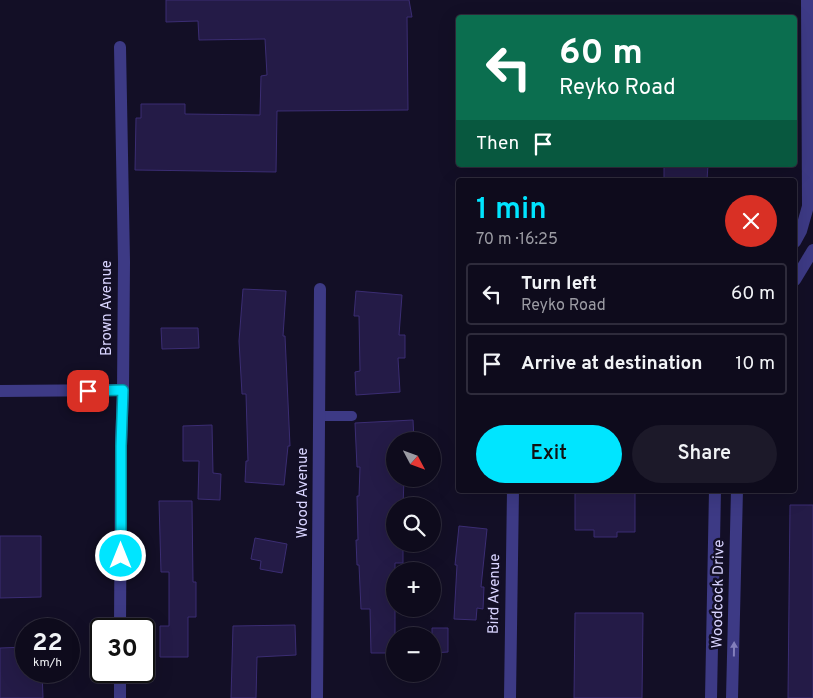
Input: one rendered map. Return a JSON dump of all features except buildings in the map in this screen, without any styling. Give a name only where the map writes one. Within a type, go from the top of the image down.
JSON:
[{"type":"street","points":[[797,238],[808,206],[807,0]]},
{"type":"street","name":"Brown Avenue","points":[[120,47],[124,262],[120,618]]},
{"type":"street","points":[[797,277],[813,250]]},
{"type":"street","name":"Wood Avenue","points":[[318,698],[320,289]]},
{"type":"street","points":[[0,391],[123,390]]},
{"type":"street","name":"Bird Avenue","points":[[510,698],[514,493]]},
{"type":"street","name":"Woodcock Drive","points":[[711,698],[714,493]]},
{"type":"street","name":"Woodcock Drive","points":[[732,698],[737,493]]},
{"type":"street","points":[[120,683],[120,698]]},
{"type":"lane","points":[[319,416],[352,416]]},
{"type":"route","points":[[88,391],[123,390],[121,556]]}]
